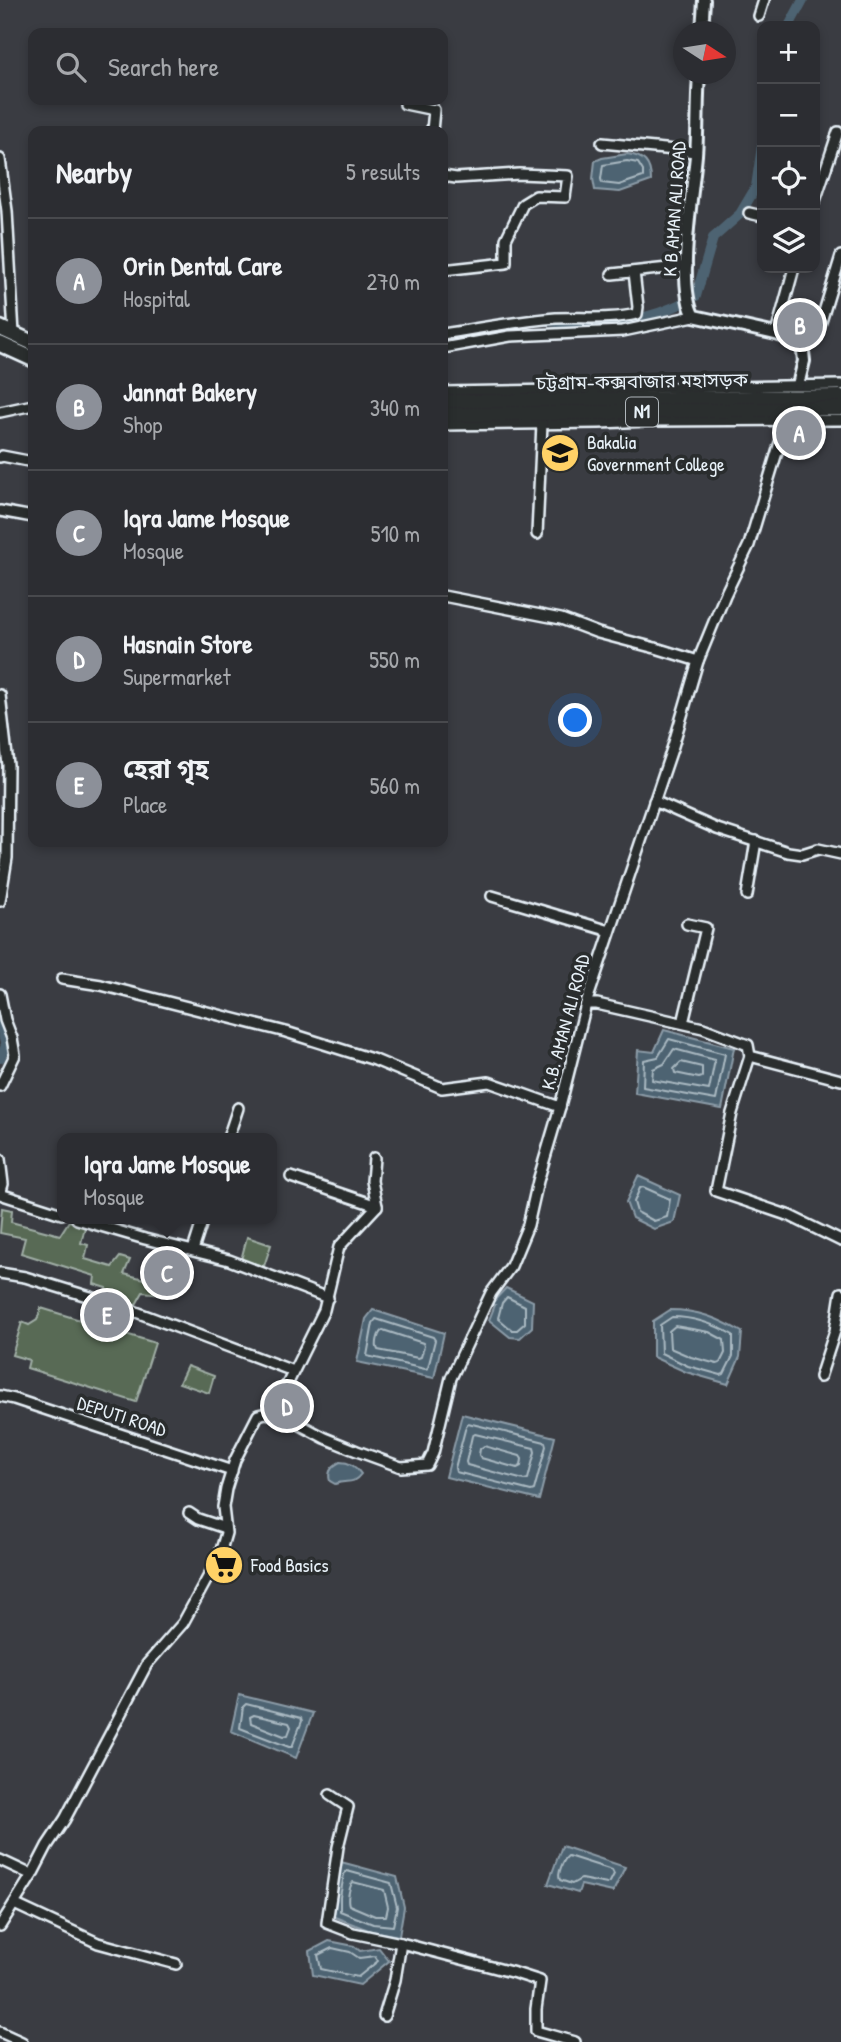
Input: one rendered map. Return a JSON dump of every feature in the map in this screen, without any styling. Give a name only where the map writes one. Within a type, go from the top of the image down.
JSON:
[{"type":"highway","points":[[7,331],[28,341]]},
{"type":"highway","points":[[0,344],[28,357]]},
{"type":"highway","name":"চট্টগ্রাম-কক্সবাজার মহাসড়ক","points":[[448,402],[841,397]]},
{"type":"highway","name":"চট্টগ্রাম-কক্সবাজার মহাসড়ক","points":[[448,415],[841,408]]},
{"type":"street","points":[[703,21],[704,0]]},
{"type":"street","points":[[759,16],[764,0]]},
{"type":"street","name":"K B AMAN ALI ROAD","points":[[692,313],[686,297],[699,84]]},
{"type":"street","points":[[410,105],[434,110],[432,126]]},
{"type":"street","points":[[820,186],[838,132]]},
{"type":"street","points":[[602,143],[696,152]]},
{"type":"street","points":[[0,159],[7,211],[7,331]]},
{"type":"street","points":[[448,177],[519,174],[568,176],[565,197],[536,197],[523,204],[506,239],[506,263],[448,269]]},
{"type":"street","points":[[749,212],[757,214]]},
{"type":"street","points":[[802,342],[820,325],[841,256]]},
{"type":"street","points":[[612,274],[687,266]]},
{"type":"street","points":[[448,333],[534,320],[621,318],[637,314],[634,272]]},
{"type":"street","points":[[776,334],[793,273]]},
{"type":"street","points":[[448,347],[510,336],[623,331],[692,313],[802,342]]},
{"type":"street","points":[[797,389],[804,361],[802,342]]},
{"type":"street","points":[[448,393],[797,389],[841,386]]},
{"type":"street","points":[[0,412],[28,406]]},
{"type":"street","points":[[448,425],[785,418],[841,420]]},
{"type":"street","name":"K.B. AMAN ALI ROAD","points":[[267,1413],[295,1422],[325,1438],[401,1467],[427,1465],[433,1453],[451,1378],[491,1293],[511,1266],[528,1225],[586,1004],[673,746],[698,661],[749,545],[785,418]]},
{"type":"street","points":[[537,534],[542,423]]},
{"type":"street","points":[[0,457],[28,461]]},
{"type":"street","points":[[0,511],[28,516]]},
{"type":"street","points":[[448,597],[561,619],[598,633],[698,661]]},
{"type":"street","points":[[0,695],[8,765],[7,858],[0,901]]},
{"type":"street","points":[[654,801],[694,820],[802,855],[818,849],[841,854]]},
{"type":"street","points":[[747,895],[756,841]]},
{"type":"street","points":[[492,896],[610,931]]},
{"type":"street","points":[[683,1023],[706,928],[687,924]]},
{"type":"street","points":[[62,979],[101,985],[286,1032],[375,1060],[442,1088],[489,1082],[560,1107]]},
{"type":"street","points":[[0,995],[15,1055],[0,1086]]},
{"type":"street","points":[[586,1004],[597,1004],[703,1028],[748,1045],[750,1056],[732,1112],[716,1191],[790,1216],[841,1241]]},
{"type":"street","points":[[750,1056],[841,1080]]},
{"type":"street","points":[[230,1133],[237,1108]]},
{"type":"street","points":[[374,1158],[372,1181],[377,1206]]},
{"type":"street","points":[[0,1159],[2,1195],[57,1212]]},
{"type":"street","points":[[291,1177],[377,1206]]},
{"type":"street","points":[[0,1926],[65,1819],[147,1664],[174,1635],[201,1592],[219,1557],[225,1528],[223,1507],[232,1471],[250,1428],[258,1415],[274,1411],[328,1298],[339,1247],[377,1206]]},
{"type":"street","points":[[94,1224],[229,1260],[328,1298]]},
{"type":"street","points":[[193,1250],[201,1224]]},
{"type":"street","points":[[0,1273],[40,1281],[147,1316],[293,1371]]},
{"type":"street","points":[[820,1377],[835,1331],[841,1293]]},
{"type":"street","name":"DEPUTI ROAD","points":[[0,1396],[232,1471]]},
{"type":"street","points":[[188,1513],[225,1528]]},
{"type":"street","points":[[330,1795],[348,1807],[338,1847],[327,1923],[353,1933],[401,1943],[540,1981],[536,2031],[575,2042]]},
{"type":"street","points":[[0,1860],[32,1875]]},
{"type":"street","points":[[14,1904],[98,1942],[176,1964]]},
{"type":"street","points":[[384,2016],[395,1980],[401,1943]]},
{"type":"street","points":[[0,2032],[22,2042]]},
{"type":"green space","points":[[2,1208],[12,1210],[11,1222],[60,1235],[67,1224],[77,1224],[85,1227],[81,1243],[88,1245],[85,1259],[112,1267],[120,1257],[130,1260],[124,1274],[149,1280],[148,1284],[162,1289],[160,1294],[143,1292],[134,1308],[106,1300],[107,1288],[94,1284],[95,1276],[21,1253],[25,1238],[0,1233]]},
{"type":"green space","points":[[247,1237],[271,1245],[264,1266],[241,1260]]},
{"type":"green space","points":[[41,1308],[155,1343],[136,1402],[27,1368],[29,1360],[12,1355],[22,1322],[29,1325],[37,1320]]},
{"type":"green space","points":[[187,1366],[214,1376],[209,1393],[179,1383]]},
{"type":"water","points":[[627,154],[638,157],[648,165],[651,181],[620,192],[595,190],[595,161]]},
{"type":"water","points":[[664,1030],[734,1048],[722,1109],[635,1093],[638,1050],[654,1052]]},
{"type":"water","points":[[638,1176],[680,1195],[674,1222],[654,1229],[632,1218],[626,1202]]},
{"type":"water","points":[[506,1288],[533,1301],[532,1327],[520,1338],[510,1337],[489,1320],[495,1305],[490,1305]]},
{"type":"water","points":[[373,1310],[444,1333],[434,1378],[357,1362],[366,1319]]},
{"type":"water","points":[[670,1310],[690,1311],[707,1316],[742,1332],[740,1357],[728,1384],[686,1372],[653,1357],[653,1321]]},
{"type":"water","points":[[462,1414],[555,1437],[539,1500],[446,1477]]},
{"type":"water","points":[[340,1462],[352,1465],[361,1474],[352,1481],[335,1484],[330,1481],[330,1472]]},
{"type":"water","points":[[239,1695],[313,1713],[296,1758],[231,1731]]},
{"type":"water","points":[[562,1846],[625,1867],[613,1892],[581,1885],[578,1893],[548,1884]]},
{"type":"water","points":[[341,1862],[397,1877],[404,1907],[399,1936],[371,1931],[332,1916]]},
{"type":"water","points":[[329,1941],[354,1946],[360,1951],[379,1948],[389,1961],[360,1985],[313,1975],[310,1951]]},
{"type":"waterway","points":[[792,21],[803,0]]},
{"type":"waterway","points":[[547,321],[590,324],[635,320],[672,308],[696,296],[713,238],[740,214],[756,187],[762,147]]},
{"type":"waterway","points":[[0,1025],[6,1046],[0,1058]]},
{"type":"place","name":"Jannat Bakery","points":[[800,325]]},
{"type":"place","name":"Orin Dental Care","points":[[799,433]]},
{"type":"place","name":"Bakalia Government College","points":[[560,453]]},
{"type":"place","name":"Iqra Jame Mosque","points":[[167,1273]]},
{"type":"place","name":"হেরা গৃহ","points":[[107,1315]]},
{"type":"place","name":"Hasnain Store","points":[[287,1406]]},
{"type":"place","name":"Food Basics","points":[[224,1565]]}]
